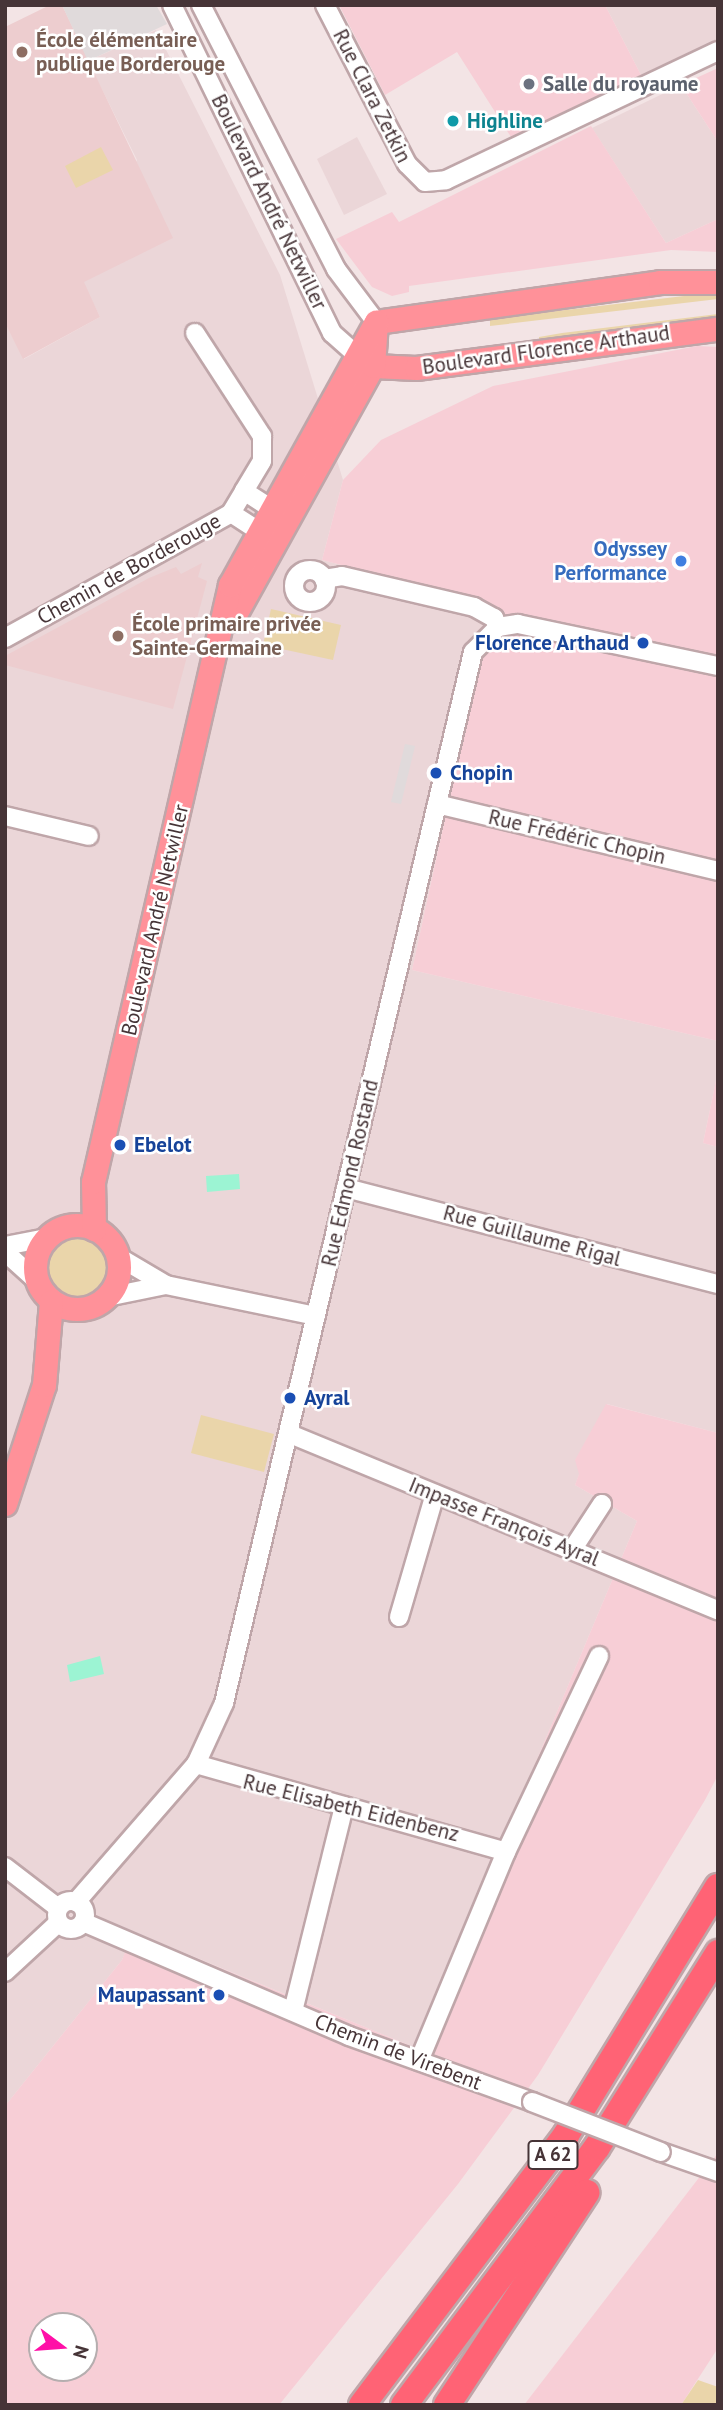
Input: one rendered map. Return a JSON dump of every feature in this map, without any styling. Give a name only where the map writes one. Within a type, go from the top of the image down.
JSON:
[{"type":"highway","name":"A 62","points":[[362,2405],[566,2135],[718,1887]]},
{"type":"highway","name":"A 62","points":[[404,2405],[597,2147],[718,1955]]},
{"type":"highway","points":[[447,2405],[610,2156],[718,1955]]},
{"type":"main road","points":[[376,322],[660,282],[718,282]]},
{"type":"main road","name":"Boulevard André Netwiller","points":[[217,659],[242,595],[364,361],[376,322]]},
{"type":"main road","name":"Boulevard Florence Arthaud","points":[[364,361],[416,368],[718,329]]},
{"type":"main road","name":"Boulevard André Netwiller","points":[[94,1229],[93,1181],[217,659],[230,585],[270,508],[364,361]]},
{"type":"main road","name":"Boulevard André Netwiller","points":[[56,1233],[93,1181]]},
{"type":"main road","points":[[5,1504],[47,1361],[75,1310],[107,1297],[118,1278],[117,1256],[94,1229],[56,1233],[36,1258],[37,1282],[51,1301],[75,1310]]},
{"type":"main road","points":[[47,1361],[51,1301]]},
{"type":"street","name":"Boulevard André Netwiller","points":[[172,5],[320,309],[364,361]]},
{"type":"street","name":"Boulevard André Netwiller","points":[[201,5],[336,269],[376,322]]},
{"type":"street","name":"Rue Clara Zetkin","points":[[325,5],[407,164],[425,182],[446,180],[718,51]]},
{"type":"street","name":"Chemin de Borderouge","points":[[5,638],[231,513],[262,461],[261,436],[195,333]]},
{"type":"street","points":[[244,491],[270,508]]},
{"type":"street","points":[[231,513],[257,530]]},
{"type":"street","points":[[324,579],[342,576],[474,607],[494,618],[498,627],[536,626],[718,666]]},
{"type":"street","name":"Rue Edmond Rostand","points":[[76,1902],[196,1764],[225,1703],[473,652],[498,627]]},
{"type":"street","name":"Rue Frédéric Chopin","points":[[437,804],[718,871]]},
{"type":"street","points":[[5,816],[89,836]]},
{"type":"street","name":"Rue Guillaume Rigal","points":[[346,1188],[718,1284]]},
{"type":"street","points":[[5,1246],[56,1233]]},
{"type":"street","points":[[5,1252],[37,1282]]},
{"type":"street","points":[[117,1256],[166,1284],[316,1316]]},
{"type":"street","points":[[107,1297],[166,1284]]},
{"type":"street","name":"Impasse François Ayral","points":[[290,1434],[718,1610]]},
{"type":"street","points":[[399,1617],[435,1494]]},
{"type":"street","points":[[572,1550],[602,1504]]},
{"type":"street","points":[[419,2061],[506,1852],[599,1656]]},
{"type":"street","name":"Rue Elisabeth Eidenbenz","points":[[196,1764],[506,1852]]},
{"type":"street","points":[[293,2011],[344,1806]]},
{"type":"street","points":[[5,1867],[58,1915],[71,1930],[83,1922],[83,1908],[76,1902],[58,1915],[5,1972]]},
{"type":"street","name":"Chemin de Virebent","points":[[83,1922],[419,2061],[718,2172]]},
{"type":"shaded area","points":[[50,5],[62,5],[173,238],[84,282],[100,317],[23,359],[5,323],[5,27]]},
{"type":"shaded area","points":[[62,5],[156,5],[167,24],[88,61]]},
{"type":"shaded area","points":[[339,5],[605,5],[641,75],[511,137],[457,52],[385,95]]},
{"type":"shaded area","points":[[605,5],[718,5],[718,39],[641,75]]},
{"type":"shaded area","points":[[156,30],[280,275],[343,480],[322,560],[492,604],[412,970],[718,1041],[718,1071],[703,1143],[718,1147],[718,1433],[607,1404],[575,1485],[637,1521],[416,2048],[134,1932],[122,1960],[5,2106],[5,323],[24,359],[100,317],[83,282],[137,160],[88,61]]},
{"type":"shaded area","points":[[718,68],[718,142],[681,85]]},
{"type":"shaded area","points":[[681,85],[718,142],[718,219],[666,243],[592,128]]},
{"type":"shaded area","points":[[591,126],[666,243],[718,219],[718,252],[671,250],[409,286],[409,292],[392,296],[372,287],[336,239],[392,212],[399,222]]},
{"type":"shaded area","points":[[357,137],[387,194],[344,215],[317,159]]},
{"type":"shaded area","points":[[101,147],[113,170],[76,188],[65,166]]},
{"type":"shaded area","points":[[718,292],[718,299],[490,326],[490,319]]},
{"type":"shaded area","points":[[718,314],[718,322],[539,343],[539,337],[562,333]]},
{"type":"shaded area","points":[[697,346],[718,347],[718,1041],[412,970],[492,604],[322,560],[343,480],[381,440],[493,386]]},
{"type":"shaded area","name":"École primaire privée Sainte-Germaine","points":[[202,563],[198,577],[207,581],[173,709],[5,665],[5,656],[149,578],[176,567],[181,574]]},
{"type":"shaded area","points":[[271,609],[341,625],[333,660],[263,645]]},
{"type":"shaded area","points":[[405,744],[415,746],[401,804],[391,802]]},
{"type":"shaded area","points":[[718,1071],[718,1147],[703,1143]]},
{"type":"shaded area","points":[[239,1174],[240,1189],[207,1192],[206,1176]]},
{"type":"shaded area","points":[[69,1233],[83,1233],[95,1238],[105,1248],[110,1267],[105,1286],[95,1296],[83,1301],[69,1301],[57,1296],[47,1286],[42,1274],[42,1260],[47,1248],[57,1238]]},
{"type":"shaded area","points":[[606,1404],[718,1433],[718,1775],[538,2075],[458,2184],[279,2405],[5,2405],[5,2106],[122,1960],[133,1932],[416,2048],[637,1521],[575,1485],[579,1474],[575,1460]]},
{"type":"shaded area","points":[[201,1415],[274,1434],[264,1472],[191,1453]]},
{"type":"shaded area","points":[[100,1656],[104,1674],[70,1682],[67,1665]]},
{"type":"shaded area","points":[[718,2153],[718,2348],[681,2405],[524,2405]]},
{"type":"shaded area","points":[[698,2380],[718,2387],[718,2405],[681,2405]]},
{"type":"place","name":"École élémentaire publique Borderouge","points":[[22,52]]},
{"type":"place","name":"Salle du royaume","points":[[529,84]]},
{"type":"place","name":"Highline","points":[[453,121]]},
{"type":"place","name":"Odyssey Performance","points":[[681,561]]},
{"type":"place","name":"École primaire privée Sainte-Germaine","points":[[118,636]]},
{"type":"place","name":"Florence Arthaud","points":[[643,643]]},
{"type":"place","name":"Chopin","points":[[436,773]]},
{"type":"place","name":"Ebelot","points":[[120,1145]]},
{"type":"place","name":"Ayral","points":[[290,1398]]},
{"type":"place","name":"Maupassant","points":[[219,1995]]}]
